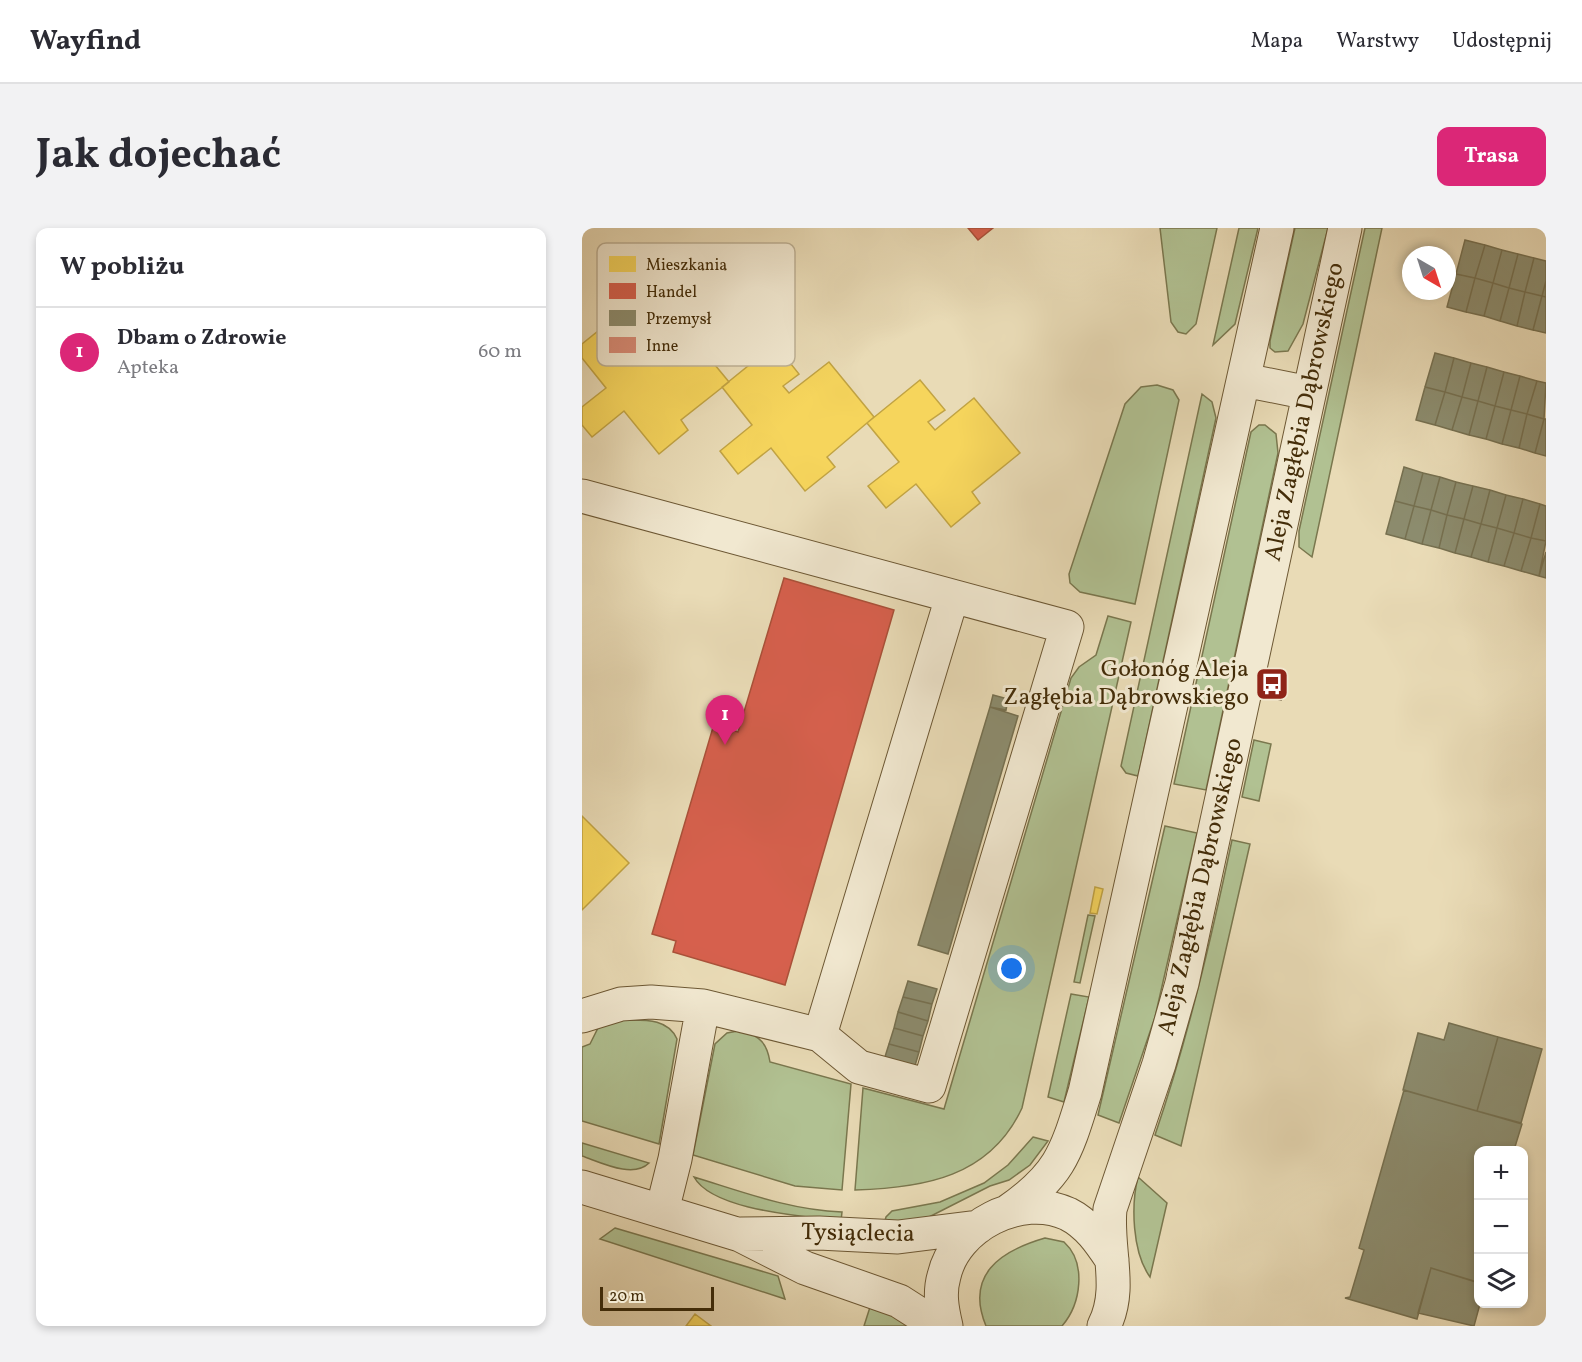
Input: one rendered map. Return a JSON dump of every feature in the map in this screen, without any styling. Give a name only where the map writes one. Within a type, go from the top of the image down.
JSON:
[{"type":"street","points":[[1007,1212],[1055,1172],[1069,1140],[1085,1092],[1277,228]]},
{"type":"street","name":"Aleja Zagłębia Dąbrowskiego","points":[[1104,1326],[1115,1291],[1108,1228],[1110,1209],[1169,1031],[1182,983],[1345,228]]},
{"type":"street","points":[[1244,380],[1309,393]]},
{"type":"street","points":[[582,496],[1067,627],[929,1086],[859,1067],[820,1035],[703,1006],[651,1002],[621,1004],[582,1016]]},
{"type":"street","points":[[820,1035],[952,597]]},
{"type":"street","points":[[662,1211],[675,1159],[703,1006]]},
{"type":"street","name":"Tysiąclecia","points":[[582,1186],[737,1234],[805,1268],[885,1294],[938,1326]]},
{"type":"street","points":[[946,1326],[942,1310],[944,1274],[962,1242],[978,1227],[1007,1212],[1026,1206],[1041,1206],[1069,1215],[1093,1233],[1112,1260]]},
{"type":"street","name":"Tysiąclecia","points":[[737,1234],[819,1233],[898,1237],[978,1227]]},
{"type":"green space","points":[[1160,228],[1217,228],[1196,324],[1186,334],[1178,332],[1171,322]]},
{"type":"green space","points":[[1239,228],[1258,228],[1235,324],[1213,345]]},
{"type":"green space","points":[[1295,228],[1328,228],[1303,324],[1288,351],[1275,352],[1270,348],[1270,341]]},
{"type":"green space","points":[[1365,228],[1382,228],[1312,557],[1299,547],[1299,531]]},
{"type":"green space","points":[[1157,385],[1173,390],[1179,400],[1135,604],[1080,592],[1070,583],[1069,574],[1125,404],[1141,387]]},
{"type":"green space","points":[[1202,394],[1212,402],[1216,418],[1138,776],[1126,773],[1121,766]]},
{"type":"green space","points":[[1259,425],[1265,425],[1276,434],[1278,453],[1206,790],[1174,784],[1251,432]]},
{"type":"green space","points":[[1108,616],[1131,622],[1022,1108],[1008,1131],[992,1150],[973,1164],[930,1181],[881,1189],[855,1190],[863,1088],[944,1109],[1071,678],[1079,667],[1096,655]]},
{"type":"green space","points":[[1254,740],[1271,744],[1259,801],[1242,797]]},
{"type":"green space","points":[[1165,826],[1197,833],[1155,1017],[1119,1123],[1098,1115]]},
{"type":"green space","points":[[1232,840],[1250,844],[1181,1146],[1155,1135],[1198,989]]},
{"type":"green space","points":[[1088,915],[1095,916],[1080,983],[1074,982]]},
{"type":"green space","points":[[1071,994],[1089,997],[1064,1102],[1048,1097]]},
{"type":"green space","points":[[625,1020],[647,1020],[662,1024],[673,1032],[677,1039],[659,1144],[582,1121],[582,1047],[590,1044],[600,1024]]},
{"type":"green space","points":[[743,1030],[762,1041],[770,1062],[851,1084],[842,1190],[795,1186],[693,1155],[715,1044],[727,1033]]},
{"type":"green space","points":[[1033,1137],[1048,1141],[1030,1165],[1009,1180],[990,1186],[929,1217],[884,1224],[886,1217],[892,1211],[940,1202],[984,1183],[1008,1165]]},
{"type":"green space","points":[[582,1143],[649,1163],[634,1170],[616,1168],[582,1156]]},
{"type":"green space","points":[[694,1177],[785,1204],[842,1212],[841,1221],[784,1214],[739,1205],[720,1198],[704,1188]]},
{"type":"green space","points":[[1138,1177],[1167,1203],[1150,1277],[1144,1267],[1136,1242],[1134,1201]]},
{"type":"green space","points":[[615,1228],[778,1276],[785,1299],[600,1239]]},
{"type":"green space","points":[[1045,1238],[1064,1242],[1076,1261],[1079,1284],[1077,1295],[1074,1307],[1062,1326],[986,1326],[980,1293],[984,1279],[991,1268],[1014,1250]]},
{"type":"green space","points":[[871,1304],[886,1310],[908,1326],[864,1326]]},
{"type":"building: Mieszkania","points":[[597,332],[597,366],[716,366],[729,382],[681,420],[688,430],[659,454],[624,411],[592,437],[582,425],[582,407],[606,388],[582,358],[582,344]]},
{"type":"building: Mieszkania","points":[[829,362],[874,417],[827,457],[835,467],[805,491],[771,448],[738,474],[720,451],[752,425],[722,387],[748,366],[793,366],[799,374],[783,386],[789,393]]},
{"type":"building: Mieszkania","points":[[920,380],[945,410],[928,422],[935,430],[974,398],[1020,453],[972,492],[980,503],[951,527],[916,484],[886,508],[868,486],[899,462],[867,423]]},
{"type":"building: Mieszkania","points":[[582,816],[629,863],[582,910]]},
{"type":"building: Mieszkania","points":[[1095,887],[1103,889],[1097,914],[1090,913]]},
{"type":"building: Mieszkania","points":[[695,1314],[711,1326],[686,1326]]},
{"type":"building: Handel","points":[[968,228],[993,228],[978,240]]},
{"type":"building: Handel","points":[[784,578],[894,610],[785,985],[673,952],[676,941],[652,934],[714,724],[738,732]]},
{"type":"building: Przemysł","points":[[1465,240],[1485,245],[1475,278],[1456,274]]},
{"type":"building: Przemysł","points":[[1485,245],[1502,250],[1493,283],[1475,278]]},
{"type":"building: Przemysł","points":[[1502,250],[1518,254],[1509,288],[1493,283]]},
{"type":"building: Przemysł","points":[[1518,254],[1534,258],[1525,292],[1509,288]]},
{"type":"building: Przemysł","points":[[1534,258],[1546,261],[1546,281],[1542,296],[1525,292]]},
{"type":"building: Przemysł","points":[[1456,274],[1475,278],[1466,312],[1447,307],[1449,300],[1456,300]]},
{"type":"building: Przemysł","points":[[1475,278],[1493,283],[1484,316],[1466,312]]},
{"type":"building: Przemysł","points":[[1546,281],[1546,297],[1542,296]]},
{"type":"building: Przemysł","points":[[1493,283],[1509,288],[1500,321],[1484,316]]},
{"type":"building: Przemysł","points":[[1509,288],[1525,292],[1517,326],[1500,321]]},
{"type":"building: Przemysł","points":[[1525,292],[1542,296],[1533,330],[1517,326]]},
{"type":"building: Przemysł","points":[[1542,296],[1546,297],[1546,333],[1533,330]]},
{"type":"building: Przemysł","points":[[1435,353],[1454,358],[1445,392],[1425,387]]},
{"type":"building: Przemysł","points":[[1454,358],[1471,363],[1462,397],[1445,392]]},
{"type":"building: Przemysł","points":[[1471,363],[1487,367],[1478,401],[1462,397]]},
{"type":"building: Przemysł","points":[[1487,367],[1504,372],[1495,406],[1478,401]]},
{"type":"building: Przemysł","points":[[1504,372],[1520,376],[1511,410],[1495,406]]},
{"type":"building: Przemysł","points":[[1520,376],[1537,381],[1527,414],[1511,410]]},
{"type":"building: Przemysł","points":[[1537,381],[1546,383],[1544,419],[1527,414]]},
{"type":"building: Przemysł","points":[[1425,387],[1445,392],[1435,425],[1416,420]]},
{"type":"building: Przemysł","points":[[1445,392],[1462,397],[1452,430],[1435,425]]},
{"type":"building: Przemysł","points":[[1462,397],[1478,401],[1469,435],[1452,430]]},
{"type":"building: Przemysł","points":[[1478,401],[1495,406],[1486,439],[1469,435]]},
{"type":"building: Przemysł","points":[[1495,406],[1511,410],[1502,444],[1486,439]]},
{"type":"building: Przemysł","points":[[1511,410],[1527,414],[1519,448],[1502,444]]},
{"type":"building: Przemysł","points":[[1527,414],[1544,419],[1535,453],[1519,448]]},
{"type":"building: Przemysł","points":[[1544,419],[1546,419],[1546,456],[1535,453]]},
{"type":"building: Przemysł","points":[[1404,467],[1423,473],[1414,506],[1395,501]]},
{"type":"building: Przemysł","points":[[1423,473],[1440,477],[1431,510],[1414,506]]},
{"type":"building: Przemysł","points":[[1440,477],[1456,482],[1447,515],[1431,510]]},
{"type":"building: Przemysł","points":[[1456,482],[1473,486],[1464,519],[1447,515]]},
{"type":"building: Przemysł","points":[[1473,486],[1490,490],[1481,524],[1464,519]]},
{"type":"building: Przemysł","points":[[1490,490],[1506,495],[1497,528],[1481,524]]},
{"type":"building: Przemysł","points":[[1506,495],[1523,499],[1514,533],[1497,528]]},
{"type":"building: Przemysł","points":[[1523,499],[1540,504],[1531,538],[1514,533]]},
{"type":"building: Przemysł","points":[[1395,501],[1414,506],[1405,539],[1386,534]]},
{"type":"building: Przemysł","points":[[1540,504],[1546,506],[1546,541],[1531,538]]},
{"type":"building: Przemysł","points":[[1414,506],[1431,510],[1422,544],[1405,539]]},
{"type":"building: Przemysł","points":[[1431,510],[1447,515],[1439,548],[1422,544]]},
{"type":"building: Przemysł","points":[[1447,515],[1464,519],[1455,553],[1439,548]]},
{"type":"building: Przemysł","points":[[1464,519],[1481,524],[1471,557],[1455,553]]},
{"type":"building: Przemysł","points":[[1481,524],[1497,528],[1488,562],[1471,557]]},
{"type":"building: Przemysł","points":[[1497,528],[1514,533],[1504,566],[1488,562]]},
{"type":"building: Przemysł","points":[[1514,533],[1531,538],[1521,571],[1504,566]]},
{"type":"building: Przemysł","points":[[1531,538],[1546,541],[1539,576],[1521,571]]},
{"type":"building: Przemysł","points":[[1546,552],[1546,578],[1539,576]]},
{"type":"building: Przemysł","points":[[993,695],[1008,699],[1006,710],[990,707]]},
{"type":"building: Przemysł","points":[[990,707],[1018,716],[948,954],[918,945]]},
{"type":"building: Przemysł","points":[[908,981],[937,989],[932,1004],[903,997]]},
{"type":"building: Przemysł","points":[[903,997],[932,1004],[928,1021],[898,1012]]},
{"type":"building: Przemysł","points":[[898,1012],[928,1021],[923,1036],[894,1028]]},
{"type":"building: Przemysł","points":[[1449,1023],[1498,1037],[1477,1111],[1403,1090],[1418,1033],[1444,1040]]},
{"type":"building: Przemysł","points":[[894,1028],[923,1036],[919,1052],[889,1044]]},
{"type":"building: Przemysł","points":[[1498,1037],[1542,1049],[1521,1123],[1477,1111]]},
{"type":"building: Przemysł","points":[[889,1044],[919,1052],[914,1069],[884,1060]]},
{"type":"building: Przemysł","points":[[1404,1090],[1522,1124],[1515,1146],[1474,1146],[1474,1281],[1431,1268],[1417,1319],[1345,1298],[1350,1297],[1364,1250],[1359,1248]]},
{"type":"building: Przemysł","points":[[1431,1268],[1474,1281],[1474,1308],[1479,1308],[1474,1326],[1418,1313]]},
{"type":"building: Inne","points":[[1279,673],[1286,674],[1281,700],[1273,698]]},
{"type":"place","name":"Gołonóg Aleja Zagłębia Dąbrowskiego","points":[[1272,684]]},
{"type":"place","name":"Dbam o Zdrowie","points":[[725,745]]}]
